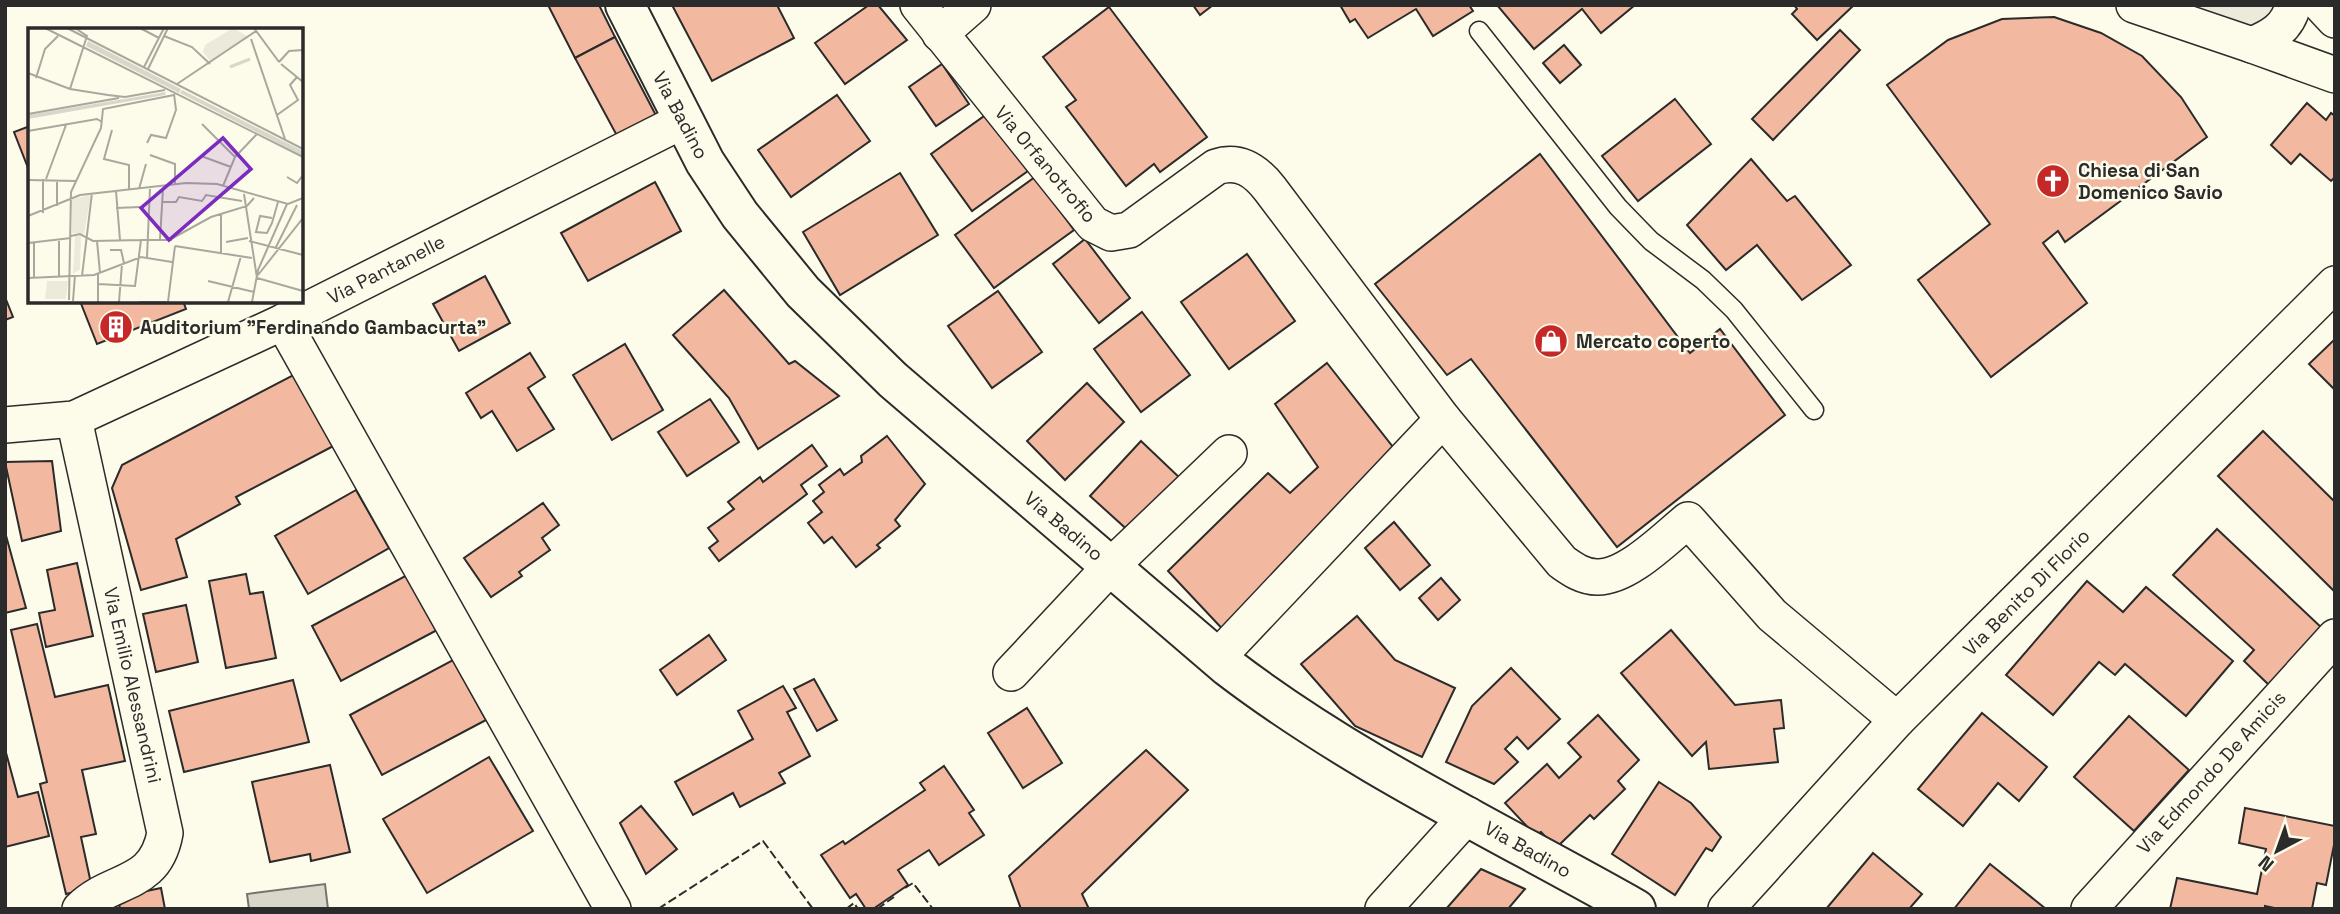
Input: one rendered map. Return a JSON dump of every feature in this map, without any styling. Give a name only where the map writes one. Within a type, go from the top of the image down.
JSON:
[{"type":"street","name":"Via Badino","points":[[625,5],[682,121],[740,215],[803,292],[892,380],[1217,658],[1262,693],[1322,733],[1636,909]]},
{"type":"street","name":"Via Orfanotrofio","points":[[918,5],[1086,217],[1102,229],[1111,233],[1129,230],[1216,167],[1226,163],[1240,164],[1261,177],[1443,419]]},
{"type":"street","points":[[940,34],[973,5]]},
{"type":"street","points":[[2134,5],[2335,75]]},
{"type":"street","points":[[2252,45],[2267,39],[2284,26],[2293,5]]},
{"type":"street","points":[[2321,5],[2335,20]]},
{"type":"street","name":"Via Pantanelle","points":[[5,425],[74,419],[283,322],[682,121]]},
{"type":"street","name":"Via Benito Di Florio","points":[[1726,909],[1897,720],[2335,284]]},
{"type":"street","points":[[283,322],[613,909]]},
{"type":"street","name":"Via Emilio Alessandrini","points":[[74,419],[165,833],[158,856],[151,867],[129,883],[97,895],[79,909]]},
{"type":"street","points":[[1217,658],[1443,419],[1551,550],[1574,570],[1597,577],[1621,571],[1688,520],[1772,615],[1897,720]]},
{"type":"street","points":[[1011,673],[1111,566],[1229,453]]},
{"type":"street","name":"Via Edmondo De Amicis","points":[[2090,909],[2335,637]]},
{"type":"street","points":[[1383,909],[1468,815]]},
{"type":"lane","points":[[1479,31],[1618,207],[1651,241],[1724,299],[1814,410]]},
{"type":"shaded area","points":[[2168,5],[2282,5],[2251,33]]},
{"type":"shaded area","points":[[325,884],[328,909],[249,909],[247,894]]},
{"type":"building","points":[[548,5],[599,5],[615,37],[575,58]]},
{"type":"building","points":[[672,5],[777,5],[794,38],[712,81]]},
{"type":"building","points":[[869,5],[878,5],[907,40],[845,84],[815,43]]},
{"type":"building","points":[[1193,5],[1213,5],[1200,15]]},
{"type":"building","points":[[1340,5],[1469,5],[1473,11],[1433,36],[1416,9],[1368,38],[1355,19],[1350,22]]},
{"type":"building","points":[[1497,5],[1635,5],[1601,33],[1582,9],[1534,49]]},
{"type":"building","points":[[1794,5],[1854,5],[1817,40],[1792,14],[1797,9]]},
{"type":"building","points":[[1109,7],[1207,137],[1160,172],[1154,164],[1126,186],[1066,107],[1076,100],[1043,57]]},
{"type":"building","name":"Chiesa di San Domenico Savio","points":[[2054,17],[2101,33],[2142,56],[2181,97],[2207,137],[2065,242],[2058,231],[2043,243],[2087,303],[1991,377],[1918,280],[1990,224],[1887,85],[1948,40],[2002,19]]},
{"type":"building","points":[[1840,30],[1860,50],[1773,140],[1752,119]]},
{"type":"building","points":[[615,37],[661,125],[622,145],[575,58]]},
{"type":"building","points":[[1564,45],[1581,65],[1560,83],[1543,63]]},
{"type":"building","points":[[942,64],[969,104],[936,126],[909,87]]},
{"type":"building","points":[[837,95],[870,141],[791,197],[758,150]]},
{"type":"building","points":[[1675,99],[1711,144],[1638,201],[1602,156]]},
{"type":"building","points":[[2307,103],[2326,120],[2331,113],[2335,116],[2335,177],[2331,181],[2300,154],[2291,164],[2271,145]]},
{"type":"building","points":[[987,114],[1028,171],[972,211],[931,154]]},
{"type":"building","points":[[28,127],[28,168],[14,132]]},
{"type":"building","name":"Mercato coperto","points":[[1540,154],[1690,353],[1720,329],[1785,415],[1617,547],[1471,359],[1447,375],[1375,284]]},
{"type":"building","points":[[1751,159],[1787,201],[1795,196],[1851,265],[1802,300],[1757,245],[1726,270],[1687,225]]},
{"type":"building","points":[[900,173],[938,235],[840,295],[803,232]]},
{"type":"building","points":[[1035,177],[1074,230],[994,288],[955,235]]},
{"type":"building","points":[[655,182],[681,231],[588,281],[561,233]]},
{"type":"building","points":[[1085,239],[1130,298],[1099,323],[1053,264]]},
{"type":"building","points":[[1247,254],[1295,321],[1229,369],[1181,302]]},
{"type":"building","points":[[485,276],[510,323],[459,351],[433,304]]},
{"type":"building","points":[[724,290],[789,364],[795,361],[839,396],[758,449],[729,398],[673,335]]},
{"type":"building","points":[[998,291],[1042,352],[992,388],[948,326]]},
{"type":"building","points":[[5,297],[13,317],[5,320]]},
{"type":"building","name":"Auditorium \"Ferdinando Gambacurta\"","points":[[81,303],[184,303],[186,309],[97,344]]},
{"type":"building","points":[[1142,312],[1190,375],[1141,412],[1094,349]]},
{"type":"building","points":[[2335,339],[2335,390],[2309,364]]},
{"type":"building","points":[[625,344],[663,410],[612,440],[573,375]]},
{"type":"building","points":[[530,353],[545,377],[528,388],[554,429],[517,451],[492,411],[481,418],[466,393]]},
{"type":"building","points":[[1327,363],[1400,456],[1229,636],[1168,571],[1268,473],[1290,493],[1318,467],[1275,404]]},
{"type":"building","points":[[303,370],[341,442],[236,497],[240,504],[176,539],[187,577],[141,590],[112,488],[122,465]]},
{"type":"building","points":[[1087,383],[1124,422],[1065,480],[1027,441]]},
{"type":"building","points":[[710,399],[739,442],[687,476],[658,432]]},
{"type":"building","points":[[2263,431],[2335,502],[2335,592],[2218,476]]},
{"type":"building","points":[[887,436],[925,484],[895,520],[900,526],[877,545],[880,548],[856,567],[832,537],[824,543],[808,523],[822,512],[813,501],[824,492],[819,485],[840,469],[844,475],[862,462],[861,456]]},
{"type":"building","points":[[1141,441],[1182,480],[1132,534],[1090,496]]},
{"type":"building","points":[[812,445],[827,466],[801,485],[807,494],[719,561],[709,548],[718,541],[708,528],[734,509],[728,502],[760,477],[763,482]]},
{"type":"building","points":[[52,461],[61,531],[22,541],[5,462]]},
{"type":"building","points":[[356,490],[389,548],[308,594],[275,536]]},
{"type":"building","points":[[543,503],[559,525],[542,538],[550,550],[519,572],[522,576],[491,597],[464,558]]},
{"type":"building","points":[[1394,522],[1430,565],[1400,590],[1365,548]]},
{"type":"building","points":[[2217,529],[2323,629],[2270,686],[2244,661],[2254,650],[2173,575]]},
{"type":"building","points":[[5,532],[26,608],[5,613]]},
{"type":"building","points":[[77,563],[93,636],[46,647],[39,613],[55,610],[47,570]]},
{"type":"building","points":[[246,574],[250,594],[263,592],[276,658],[226,668],[209,581]]},
{"type":"building","points":[[409,574],[439,629],[341,681],[312,626]]},
{"type":"building","points":[[1441,578],[1460,600],[1438,620],[1419,598]]},
{"type":"building","points":[[2087,581],[2123,612],[2146,587],[2233,661],[2186,716],[2125,664],[2115,675],[2099,662],[2053,715],[2006,675]]},
{"type":"building","points":[[186,605],[198,662],[156,672],[143,614]]},
{"type":"building","points":[[1357,616],[1395,660],[1455,688],[1422,757],[1355,726],[1301,664]]},
{"type":"building","points":[[37,624],[55,697],[108,685],[125,761],[82,770],[96,834],[81,837],[92,888],[66,894],[40,784],[47,782],[11,630]]},
{"type":"building","points":[[1671,630],[1735,705],[1781,700],[1784,728],[1774,729],[1778,762],[1709,769],[1706,742],[1692,756],[1621,673]]},
{"type":"building","points":[[709,635],[726,660],[677,695],[660,670]]},
{"type":"building","points":[[453,660],[486,720],[382,775],[350,715]]},
{"type":"building","points":[[1511,668],[1560,719],[1528,749],[1517,737],[1505,749],[1518,762],[1494,784],[1446,762],[1472,706]]},
{"type":"building","points":[[814,679],[837,720],[817,731],[794,689]]},
{"type":"building","points":[[293,680],[309,742],[184,772],[169,711]]},
{"type":"building","points":[[783,686],[796,708],[787,712],[810,756],[779,773],[785,783],[740,807],[733,793],[693,815],[675,782],[753,739],[738,711]]},
{"type":"building","points":[[1027,708],[1062,763],[1023,788],[988,733]]},
{"type":"building","points":[[1982,713],[2047,767],[2019,801],[1998,783],[1963,826],[1918,789]]},
{"type":"building","points":[[1598,715],[1639,760],[1618,781],[1625,789],[1594,819],[1590,815],[1556,848],[1541,832],[1535,835],[1505,803],[1547,764],[1559,778],[1581,757],[1568,743]]},
{"type":"building","points":[[2129,716],[2189,770],[2134,831],[2074,777]]},
{"type":"building","points":[[5,749],[18,797],[38,792],[49,836],[5,847]]},
{"type":"building","points":[[1146,750],[1188,790],[1082,894],[1089,909],[1021,909],[1009,876]]},
{"type":"building","points":[[489,757],[533,831],[427,893],[383,819]]},
{"type":"building","points":[[330,765],[350,852],[311,861],[310,854],[270,862],[252,782]]},
{"type":"building","points":[[944,766],[974,810],[969,813],[984,835],[939,865],[929,850],[898,870],[908,885],[873,909],[866,909],[856,894],[850,898],[821,855],[843,841],[845,844],[925,790],[920,783]]},
{"type":"building","points":[[1659,782],[1691,803],[1721,837],[1712,851],[1706,848],[1675,895],[1612,854]]},
{"type":"building","points":[[641,806],[677,849],[646,874],[620,823]]},
{"type":"building","points":[[2245,808],[2335,826],[2335,840],[2326,885],[2317,883],[2312,909],[2279,909],[2265,906],[2265,909],[2170,909],[2177,878],[2257,894],[2266,849],[2239,843]]},
{"type":"building","points":[[1873,853],[1922,894],[1909,909],[1826,909]]},
{"type":"building","points":[[1990,864],[2046,909],[1954,909]]},
{"type":"building","points":[[1481,869],[1525,889],[1508,909],[1446,909]]},
{"type":"building","points":[[161,888],[165,909],[120,909],[118,897]]},
{"type":"fence","points":[[658,909],[763,841],[813,909]]},
{"type":"fence","points":[[905,888],[913,883],[933,909]]},
{"type":"fence","points":[[877,909],[894,897]]},
{"type":"fence","points":[[846,909],[854,903],[858,909]]},
{"type":"place","name":"Chiesa di San Domenico Savio","points":[[2053,181]]},
{"type":"place","name":"Auditorium \"Ferdinando Gambacurta\"","points":[[116,327]]},
{"type":"place","name":"Mercato coperto","points":[[1551,341]]}]
